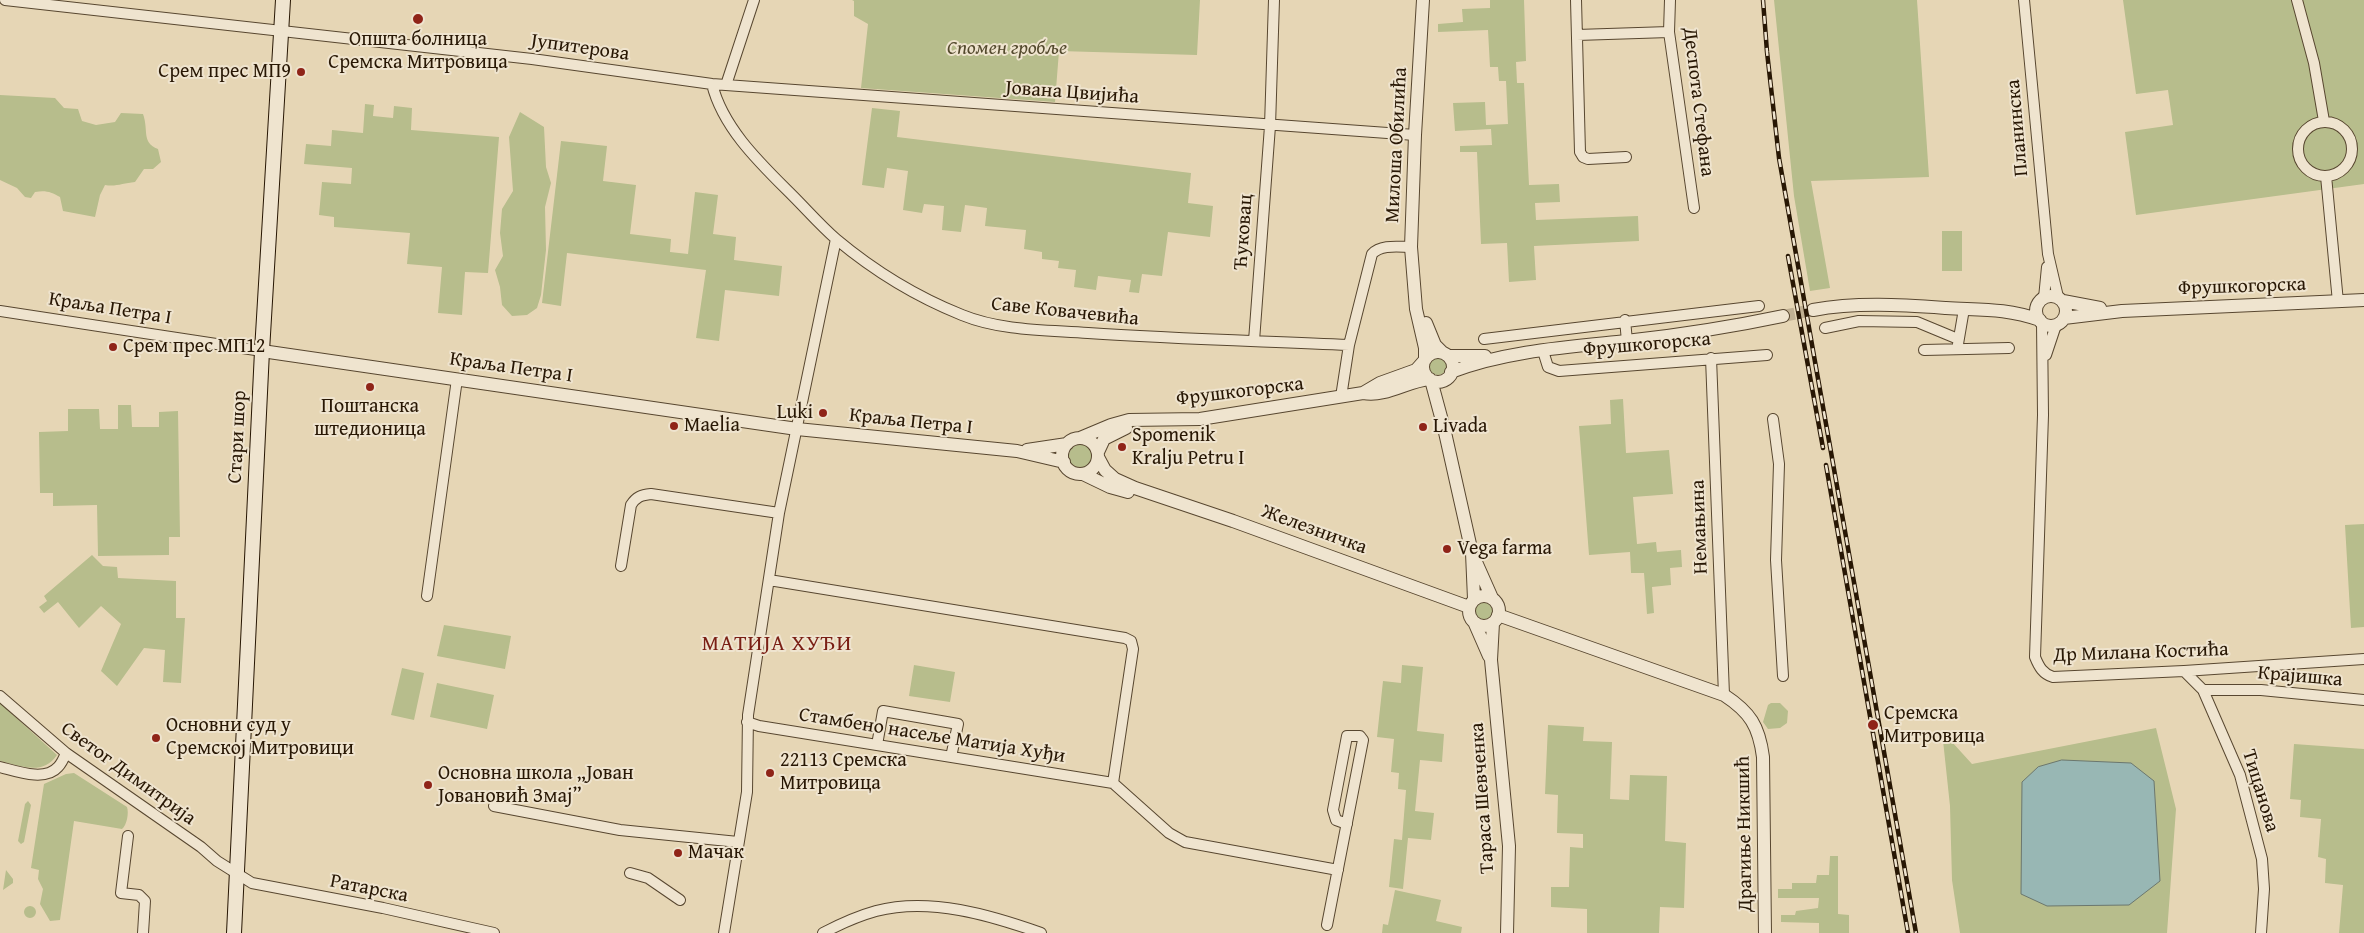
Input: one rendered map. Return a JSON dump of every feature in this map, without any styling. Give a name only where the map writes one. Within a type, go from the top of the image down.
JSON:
[{"type":"main road","name":"Стари шор","points":[[234,933],[262,351],[283,0]]},
{"type":"street","name":"Јупитерова","points":[[5,0],[532,58],[726,85]]},
{"type":"street","points":[[726,85],[754,0]]},
{"type":"street","name":"Ћуковац","points":[[1254,341],[1270,126],[1274,0]]},
{"type":"street","name":"Милоша Обилића","points":[[1423,0],[1411,247],[1416,309],[1425,348],[1424,361]]},
{"type":"street","points":[[1576,0],[1580,152],[1583,157],[1588,159],[1626,158]]},
{"type":"street","name":"Деспота Стефана","points":[[1670,0],[1669,32],[1694,208]]},
{"type":"street","name":"Планинска","points":[[2024,0],[2048,254],[2060,299]]},
{"type":"street","points":[[2297,0],[2314,63],[2324,121]]},
{"type":"street","points":[[1577,35],[1669,32]]},
{"type":"street","name":"Саве Ковачевића","points":[[712,84],[720,109],[733,128],[767,170],[836,239],[889,277],[927,300],[963,316],[1000,326],[1172,339],[1349,345]]},
{"type":"street","name":"Јована Цвијића","points":[[726,85],[1270,126],[1415,135]]},
{"type":"street","points":[[2324,121],[2338,124],[2344,129],[2348,134],[2352,148],[2352,155],[2345,168],[2326,176],[2312,173],[2306,169],[2301,163],[2297,150],[2298,142],[2305,130],[2317,122],[2324,121]]},
{"type":"street","points":[[2326,176],[2338,302]]},
{"type":"street","points":[[724,933],[726,906],[747,792],[747,722],[769,580],[780,513],[836,239]]},
{"type":"street","points":[[1341,397],[1349,345],[1372,254],[1375,250],[1385,247],[1411,247]]},
{"type":"street","name":"Планинска","points":[[2042,299],[2048,254]]},
{"type":"street","name":"Милоша Обилића","points":[[1416,292],[1429,333],[1435,345],[1445,354]]},
{"type":"street","points":[[1813,310],[1859,304],[2004,310],[2041,321],[2049,326],[2060,322],[2066,308],[2060,299],[2050,296],[2004,310]]},
{"type":"street","points":[[2041,321],[2036,310],[2042,299]]},
{"type":"street","name":"Фрушкогорска","points":[[2060,299],[2122,311]]},
{"type":"street","name":"Фрушкогорска","points":[[2060,322],[2122,311],[2364,300]]},
{"type":"street","name":"Фрушкогорска","points":[[1484,339],[1625,320],[1759,306]]},
{"type":"street","points":[[1958,344],[1964,309]]},
{"type":"street","name":"Краља Петра I","points":[[0,311],[797,430],[1017,451],[1064,462]]},
{"type":"street","name":"Фрушкогорска","points":[[1449,375],[1472,365],[1517,355],[1721,329],[1783,316]]},
{"type":"street","name":"Фрушкогорска","points":[[1625,320],[1627,340]]},
{"type":"street","points":[[1825,328],[1859,321],[1917,322],[1958,344]]},
{"type":"street","name":"Др Милана Костића","points":[[2041,321],[2043,371],[2035,657],[2047,675],[2054,677],[2184,672],[2364,659]]},
{"type":"street","name":"Др Милана Костића","points":[[2043,371],[2048,346],[2060,322]]},
{"type":"street","points":[[1924,350],[1958,344],[2009,348]]},
{"type":"street","name":"Фрушкогорска","points":[[1544,351],[1548,367],[1559,371],[1767,355]]},
{"type":"street","points":[[1444,428],[1443,398],[1452,364],[1445,354],[1431,353],[1424,361],[1423,370],[1430,380],[1444,428],[1472,553],[1497,606],[1496,619]]},
{"type":"street","name":"Фрушкогорска","points":[[1445,354],[1517,355]]},
{"type":"street","name":"Немањина","points":[[1711,358],[1724,695]]},
{"type":"street","name":"Фрушкогорска","points":[[1363,393],[1380,383],[1416,370],[1424,361]]},
{"type":"street","points":[[1430,380],[1440,381],[1449,375]]},
{"type":"street","points":[[427,596],[457,379]]},
{"type":"street","name":"Фрушкогорска","points":[[1080,438],[1120,422],[1200,419],[1363,393],[1373,394],[1395,391],[1421,380],[1430,380]]},
{"type":"street","points":[[1773,419],[1779,464],[1776,560],[1783,676]]},
{"type":"street","name":"Фрушкогорска","points":[[1098,455],[1104,439],[1113,433],[1152,421]]},
{"type":"street","points":[[1080,438],[1090,441],[1098,455],[1092,470],[1083,474],[1073,473],[1064,462],[1063,452],[1067,444],[1080,438]]},
{"type":"street","name":"Краља Петра I","points":[[1017,451],[1050,448],[1067,444]]},
{"type":"street","name":"Железничка","points":[[1098,455],[1105,470],[1115,480],[1145,492],[1472,603]]},
{"type":"street","name":"Железничка","points":[[1083,474],[1110,488],[1126,492],[1145,492]]},
{"type":"street","points":[[621,566],[631,505],[635,499],[643,495],[651,494],[780,513]]},
{"type":"street","points":[[1472,553],[1472,603],[1470,617],[1475,624],[1484,626],[1496,619],[1724,695]]},
{"type":"street","points":[[769,580],[1125,638],[1131,642],[1133,649],[1113,783],[1169,833],[1184,842],[1338,870]]},
{"type":"street","points":[[1472,603],[1483,596],[1492,598]]},
{"type":"street","name":"Тараса Шевченка","points":[[1496,619],[1491,660],[1509,846],[1507,933]]},
{"type":"street","name":"Тараса Шевченка","points":[[1475,624],[1491,660]]},
{"type":"street","name":"Тицанова","points":[[2184,672],[2202,690],[2240,774],[2262,860],[2264,890],[2261,933]]},
{"type":"street","name":"Крајишка","points":[[2202,690],[2261,690],[2364,700]]},
{"type":"street","name":"Драгиње Никшић","points":[[1724,695],[1748,713],[1760,735],[1765,788],[1765,933]]},
{"type":"street","name":"Светог Димитрија","points":[[0,696],[66,753],[238,876]]},
{"type":"street","points":[[877,745],[883,711],[958,724],[952,757]]},
{"type":"street","name":"Стамбено насеље Матија Хуђи","points":[[747,722],[759,726],[1113,783]]},
{"type":"street","points":[[1327,925],[1347,824],[1363,740],[1360,736],[1354,734],[1347,736],[1334,810],[1336,820],[1347,824]]},
{"type":"street","points":[[0,767],[31,774],[48,773],[58,768],[66,753]]},
{"type":"street","points":[[494,806],[620,830],[738,842]]},
{"type":"street","points":[[128,836],[121,893],[139,896],[145,901],[143,933]]},
{"type":"street","points":[[630,873],[648,878],[680,900]]},
{"type":"street","name":"Ратарска","points":[[238,876],[252,883],[278,890],[382,908],[494,933]]},
{"type":"street","points":[[726,906],[730,933]]},
{"type":"street","points":[[823,933],[848,921],[878,911],[932,907],[959,910],[1041,933]]},
{"type":"green space","name":"Спомен гробље","points":[[852,0],[1200,0],[1197,55],[1059,51],[1055,102],[861,88],[868,24],[854,16],[854,1]]},
{"type":"green space","points":[[1490,0],[1524,0],[1526,61],[1516,62],[1517,83],[1524,83],[1529,185],[1559,184],[1560,202],[1535,203],[1536,220],[1638,216],[1639,241],[1534,246],[1536,280],[1509,282],[1507,243],[1481,244],[1477,152],[1460,152],[1460,146],[1492,145],[1491,129],[1455,131],[1453,103],[1485,102],[1486,125],[1508,124],[1506,81],[1499,81],[1498,67],[1490,67],[1488,30],[1438,32],[1438,24],[1463,22],[1462,9],[1490,8]]},
{"type":"green space","points":[[1774,0],[1917,0],[1929,177],[1811,181],[1830,288],[1810,291],[1794,196]]},
{"type":"green space","points":[[2123,0],[2364,0],[2364,184],[2136,215],[2125,132],[2173,125],[2168,90],[2136,94]]},
{"type":"green space","points":[[0,95],[55,98],[64,108],[78,109],[82,121],[96,125],[115,122],[121,113],[143,114],[147,139],[149,143],[158,149],[161,162],[153,169],[144,169],[135,182],[105,185],[100,195],[95,217],[63,211],[60,197],[48,192],[35,192],[31,198],[25,197],[17,188],[0,180]]},
{"type":"green space","points":[[365,104],[374,105],[373,116],[393,118],[394,106],[412,108],[411,130],[499,137],[488,273],[465,272],[462,315],[438,313],[442,267],[407,264],[410,233],[334,227],[334,217],[319,215],[322,182],[351,184],[352,168],[304,164],[306,144],[331,146],[332,130],[363,133]]},
{"type":"green space","points":[[872,108],[900,111],[897,137],[1191,173],[1188,203],[1213,206],[1210,237],[1168,232],[1162,276],[1142,274],[1139,293],[1129,292],[1131,280],[1098,276],[1096,290],[1074,287],[1076,270],[1058,268],[1059,261],[1042,259],[1042,252],[1024,249],[1026,230],[985,226],[987,208],[965,205],[961,232],[942,230],[944,206],[924,204],[922,213],[903,210],[908,171],[887,168],[884,188],[862,185]]},
{"type":"green space","points":[[520,112],[544,127],[546,167],[551,183],[545,207],[546,250],[541,295],[537,308],[527,315],[512,316],[502,305],[500,287],[495,270],[503,256],[500,233],[502,209],[513,191],[509,137]]},
{"type":"green space","points":[[561,141],[607,146],[603,181],[636,185],[630,234],[671,239],[670,252],[688,254],[695,192],[718,195],[713,234],[736,237],[734,260],[782,266],[779,296],[725,290],[719,341],[696,338],[706,270],[567,253],[561,306],[542,303]]},
{"type":"green space","points":[[1942,231],[1962,231],[1962,271],[1942,271]]},
{"type":"green space","points":[[1438,357],[1444,360],[1447,366],[1444,372],[1438,375],[1432,372],[1429,366],[1432,360]]},
{"type":"green space","points":[[1623,399],[1626,453],[1669,450],[1673,494],[1633,497],[1637,544],[1656,542],[1657,552],[1681,550],[1682,567],[1670,568],[1671,585],[1652,587],[1654,613],[1647,614],[1644,573],[1631,573],[1630,552],[1589,555],[1579,426],[1611,424],[1610,400]]},
{"type":"green space","points":[[118,405],[131,405],[132,427],[159,427],[159,412],[178,411],[180,537],[169,537],[169,555],[98,556],[97,505],[53,506],[53,493],[40,493],[39,432],[68,431],[68,409],[99,409],[100,429],[118,429]]},
{"type":"green space","points":[[1081,444],[1089,448],[1093,456],[1089,464],[1081,468],[1073,464],[1069,456],[1073,448]]},
{"type":"green space","points":[[2364,524],[2364,627],[2351,628],[2345,525]]},
{"type":"green space","points":[[92,555],[103,566],[117,567],[118,578],[176,581],[176,618],[185,618],[181,683],[163,682],[165,650],[144,648],[117,686],[101,671],[121,624],[101,606],[79,628],[58,602],[44,613],[39,607],[47,601],[44,596]]},
{"type":"green space","points":[[1484,602],[1490,605],[1493,611],[1490,617],[1484,620],[1478,617],[1475,611],[1478,605]]},
{"type":"green space","points":[[444,625],[511,636],[505,669],[437,656]]},
{"type":"green space","points":[[914,665],[955,672],[950,702],[909,696]]},
{"type":"green space","points":[[1402,665],[1423,667],[1417,731],[1444,734],[1442,762],[1420,760],[1415,811],[1434,813],[1431,840],[1408,838],[1403,889],[1389,887],[1394,839],[1402,840],[1406,790],[1398,789],[1399,773],[1391,772],[1394,739],[1377,737],[1383,681],[1401,683]]},
{"type":"green space","points":[[402,668],[424,673],[414,720],[391,715]]},
{"type":"green space","points":[[437,683],[494,695],[487,729],[430,717]]},
{"type":"green space","points":[[0,703],[57,755],[45,766],[31,768],[0,761]]},
{"type":"green space","points":[[1780,703],[1788,711],[1787,723],[1780,728],[1768,729],[1763,722],[1768,705]]},
{"type":"green space","points":[[1548,725],[1584,727],[1583,741],[1612,742],[1610,799],[1629,800],[1630,775],[1667,776],[1665,841],[1686,843],[1684,908],[1660,907],[1659,933],[1587,933],[1587,909],[1551,907],[1551,887],[1569,887],[1570,847],[1583,848],[1583,834],[1557,833],[1558,795],[1545,794]]},
{"type":"green space","points":[[2156,728],[2176,809],[2167,933],[1960,933],[1952,880],[1950,806],[1942,731],[1972,764]]},
{"type":"green space","points":[[2294,744],[2364,749],[2364,933],[2339,933],[2343,885],[2325,883],[2326,859],[2318,857],[2321,819],[2300,817],[2301,800],[2290,799]]},
{"type":"green space","points":[[74,773],[127,807],[127,819],[122,829],[74,821],[60,920],[50,921],[40,904],[43,889],[38,879],[39,870],[31,868],[44,784],[66,774]]},
{"type":"green space","points":[[28,801],[31,805],[24,842],[21,844],[18,841],[25,804]]},
{"type":"green space","points":[[1830,856],[1838,856],[1838,914],[1849,915],[1849,933],[1819,933],[1819,923],[1781,922],[1781,915],[1795,915],[1796,911],[1818,908],[1819,898],[1778,898],[1778,889],[1792,889],[1792,883],[1816,883],[1817,875],[1829,875]]},
{"type":"green space","points":[[6,870],[13,879],[13,883],[3,890]]},
{"type":"green space","points":[[1395,890],[1441,900],[1436,921],[1462,927],[1461,933],[1382,933],[1383,924],[1388,925]]},
{"type":"green space","points":[[30,906],[36,912],[30,918],[24,912]]},
{"type":"water","points":[[2062,760],[2131,763],[2154,781],[2160,881],[2129,905],[2047,906],[2021,894],[2022,782],[2038,767]]},
{"type":"tunnel","points":[[1783,316],[1813,310]]},
{"type":"railway","points":[[1763,0],[1779,158],[1916,933]]},
{"type":"railway","points":[[1788,256],[1823,448]]},
{"type":"railway","points":[[1826,465],[1908,933]]},
{"type":"place","name":"Општа болница Сремска Митровица","points":[[418,19]]},
{"type":"place","name":"Срем прес МП9","points":[[301,72]]},
{"type":"place","name":"Срем прес МП12","points":[[113,347]]},
{"type":"place","name":"Поштанска штедионица","points":[[370,387]]},
{"type":"place","name":"Luki","points":[[823,413]]},
{"type":"place","name":"Maelia","points":[[674,426]]},
{"type":"place","name":"Livada","points":[[1423,427]]},
{"type":"place","name":"Spomenik Kralju Petru I","points":[[1122,447]]},
{"type":"place","name":"Vega farma","points":[[1447,549]]},
{"type":"place","name":"Сремска Митровица","points":[[1873,725]]},
{"type":"place","name":"Основни суд у Сремској Митровици","points":[[156,738]]},
{"type":"place","name":"22113 Сремска Митровица","points":[[770,773]]},
{"type":"place","name":"Основна школа „Јован Јовановић Змај”","points":[[428,785]]},
{"type":"place","name":"Мачак","points":[[678,853]]},
{"type":"district","name":"МАТИЈА ХУЂИ","points":[[777,644]]}]
